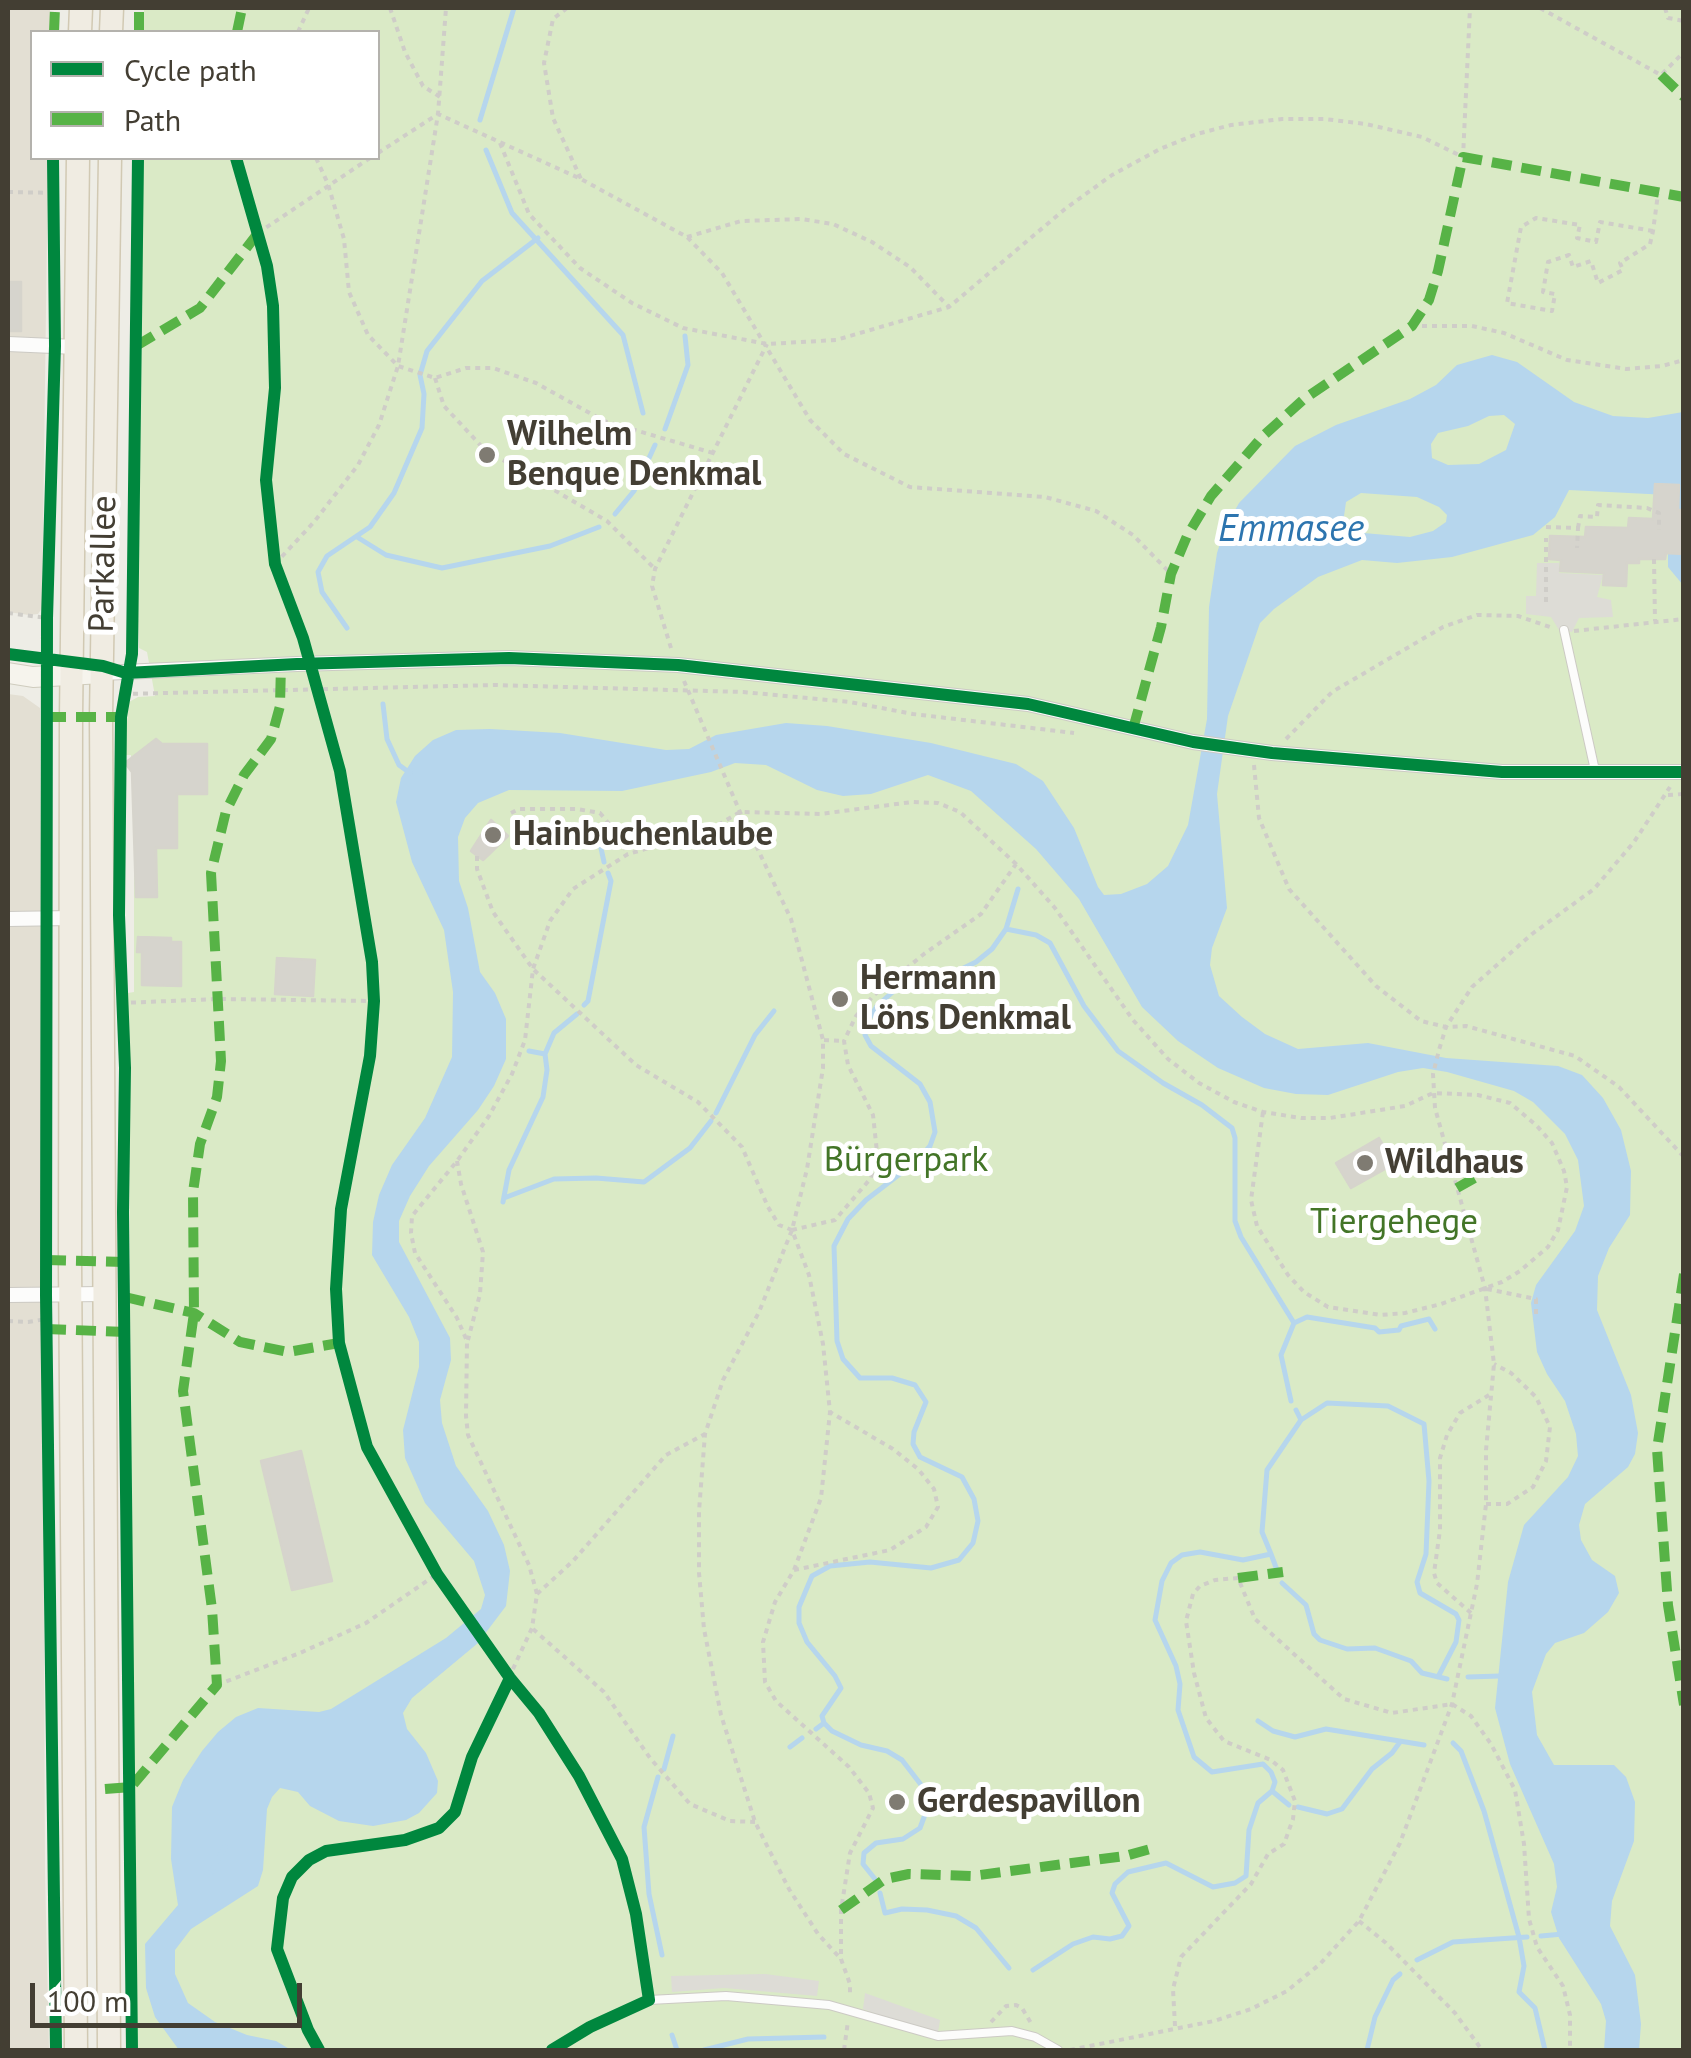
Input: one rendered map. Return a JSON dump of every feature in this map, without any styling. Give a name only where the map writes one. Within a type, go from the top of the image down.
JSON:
[{"type":"main road","name":"Parkallee","points":[[76,2050],[70,1294],[78,160]]},
{"type":"main road","name":"Parkallee","points":[[108,2050],[102,674],[110,160]]},
{"type":"main road","points":[[8,673],[102,674]]},
{"type":"street","points":[[8,344],[76,347]]},
{"type":"street","points":[[102,674],[280,664],[509,658],[678,665],[1028,704],[1193,742],[1254,751],[1410,766],[1596,774],[1680,772]]},
{"type":"street","points":[[8,918],[71,918]]},
{"type":"street","points":[[8,1295],[104,1294]]},
{"type":"lane","points":[[1568,631],[1596,774]]},
{"type":"lane","points":[[552,2050],[590,2026],[649,2000],[744,1997],[850,2010],[938,2036],[1012,2031],[1062,2050]]},
{"type":"lane","points":[[936,2050],[938,2036]]},
{"type":"path","points":[[390,8],[405,52],[423,86],[440,96]]},
{"type":"path","points":[[276,564],[358,465],[379,425],[398,366],[438,114],[446,8]]},
{"type":"path","points":[[568,8],[553,19],[544,63],[553,118],[581,179]]},
{"type":"path","points":[[500,143],[529,214],[580,268],[632,303],[684,328],[767,344],[836,340],[949,307],[1065,209],[1112,175],[1197,134],[1231,125],[1324,119],[1422,137],[1463,157],[1470,8]]},
{"type":"path","points":[[1540,8],[1661,75],[1684,52]]},
{"type":"path","points":[[1665,8],[1668,18],[1684,20]]},
{"type":"path","points":[[438,114],[581,179],[687,237],[722,274],[810,420],[844,454],[910,487],[1046,497],[1096,511],[1133,535],[1171,574]]},
{"type":"path","points":[[380,152],[438,114]]},
{"type":"path","points":[[317,160],[344,239],[349,292],[368,334],[398,366],[436,378],[466,368],[493,368],[536,384],[604,421],[712,453]]},
{"type":"path","points":[[258,233],[367,160]]},
{"type":"path","points":[[8,192],[78,193]]},
{"type":"path","points":[[1652,231],[1600,222],[1596,242],[1577,238],[1580,226],[1536,218],[1520,227],[1507,303],[1552,312],[1555,294],[1543,292],[1548,262],[1569,255],[1573,266],[1591,260],[1598,283],[1623,270],[1620,263],[1650,244],[1658,194]]},
{"type":"path","points":[[687,237],[741,221],[801,219],[834,224],[872,242],[910,267],[949,307]]},
{"type":"path","points":[[1412,326],[1472,326],[1504,333],[1567,360],[1626,370],[1684,360]]},
{"type":"path","points":[[436,378],[444,406],[484,449],[607,520],[655,569],[767,344]]},
{"type":"path","points":[[1577,548],[1580,516],[1598,517],[1598,505],[1659,512],[1659,530]]},
{"type":"path","points":[[1546,527],[1578,528]]},
{"type":"path","points":[[1546,602],[1547,543]]},
{"type":"path","points":[[1654,559],[1654,622]]},
{"type":"path","points":[[8,614],[47,618]]},
{"type":"path","points":[[1294,732],[1332,692],[1443,627],[1477,616],[1518,616],[1568,631],[1684,620]]},
{"type":"path","points":[[124,694],[494,685],[743,692],[850,702],[913,714],[1082,734]]},
{"type":"path","points":[[704,729],[791,919],[823,1040],[824,1068],[792,1230],[759,1312],[723,1380],[706,1434],[698,1573],[704,1628],[721,1715],[755,1822],[789,1889],[818,1934],[841,1959]]},
{"type":"path","points":[[1254,751],[1259,818],[1289,889],[1376,986],[1421,1021],[1466,1026],[1575,1056],[1619,1087],[1684,1157]]},
{"type":"path","points":[[1062,2050],[1214,2021],[1287,1991],[1320,1964],[1359,1921],[1400,1843],[1452,1704],[1471,1613],[1486,1504],[1489,1395],[1494,1364],[1485,1288],[1433,1093],[1439,1050],[1446,1026],[1472,987],[1500,960],[1594,888],[1634,842],[1680,772]]},
{"type":"path","points":[[1666,795],[1684,794]]},
{"type":"path","points":[[467,1341],[457,1318],[415,1253],[412,1216],[458,1161],[512,1074],[525,1040],[534,969],[550,921],[573,889],[628,854],[708,832],[740,812],[820,814],[938,802],[960,812],[1016,864],[1055,908],[1133,1020],[1168,1059],[1199,1083],[1262,1112],[1301,1118],[1330,1118],[1404,1106],[1433,1093],[1478,1095],[1510,1104],[1538,1126],[1552,1144],[1564,1171],[1566,1188],[1558,1230],[1548,1247],[1520,1271],[1485,1288],[1405,1313],[1381,1315],[1328,1307],[1304,1292],[1288,1275],[1257,1226],[1251,1200],[1262,1112]]},
{"type":"path","points":[[511,813],[535,808],[600,813],[628,854]]},
{"type":"path","points":[[477,856],[480,880],[493,912],[534,969],[636,1065],[698,1102],[728,1131],[742,1147],[779,1225],[792,1230],[836,1220],[871,1178],[876,1152],[873,1115],[848,1065],[844,1041],[856,1016],[874,996],[982,914],[1016,864]]},
{"type":"path","points":[[137,1003],[218,999],[374,1001]]},
{"type":"path","points":[[823,1040],[844,1041]]},
{"type":"path","points":[[319,2050],[277,1949],[283,1898],[292,1876],[326,1851],[405,1840],[439,1828],[456,1812],[472,1757],[532,1628],[536,1594],[529,1565],[468,1435],[467,1341],[480,1294],[483,1252],[461,1184],[458,1161]]},
{"type":"path","points":[[792,1230],[808,1274],[823,1344],[830,1412],[821,1498],[794,1570],[775,1602],[763,1642],[766,1682],[776,1701],[849,1767],[870,1793],[874,1808],[850,1853],[841,1910],[841,1959],[850,1984],[844,2050]]},
{"type":"path","points":[[1485,1288],[1536,1300],[1536,1314]]},
{"type":"path","points":[[8,1321],[46,1319]]},
{"type":"path","points":[[1486,1504],[1507,1504],[1533,1487],[1546,1461],[1550,1427],[1536,1396],[1511,1373],[1494,1364]]},
{"type":"path","points":[[1471,1613],[1437,1584],[1434,1573],[1440,1530],[1440,1458],[1460,1413],[1489,1395]]},
{"type":"path","points":[[794,1570],[890,1550],[926,1527],[938,1507],[934,1489],[918,1470],[893,1449],[830,1412]]},
{"type":"path","points":[[536,1594],[573,1561],[666,1455],[706,1434]]},
{"type":"path","points":[[216,1685],[300,1653],[366,1622],[437,1574]]},
{"type":"path","points":[[1175,2028],[1173,1989],[1181,1957],[1251,1884],[1268,1854],[1284,1844],[1295,1801],[1284,1770],[1271,1760],[1224,1740],[1206,1718],[1186,1620],[1200,1586],[1238,1578],[1255,1619],[1344,1698],[1392,1713],[1452,1704],[1472,1716],[1514,1790],[1524,1844],[1529,1919],[1537,1947],[1563,1986],[1570,2015],[1570,2050]]},
{"type":"path","points":[[532,1628],[604,1692],[650,1758],[690,1804],[730,1822],[755,1822]]},
{"type":"path","points":[[1359,1921],[1455,2012],[1482,2050]]},
{"type":"shaded area","points":[[8,8],[50,8],[50,30],[30,30],[30,160],[48,160],[42,608],[38,614],[8,612]]},
{"type":"shaded area","points":[[1537,563],[1559,563],[1559,573],[1603,575],[1597,597],[1611,600],[1613,617],[1579,618],[1572,632],[1559,630],[1551,617],[1526,614],[1526,596],[1536,596]]},
{"type":"shaded area","points":[[8,694],[23,696],[40,708],[49,2050],[8,2050]]},
{"type":"shaded area","points":[[765,1974],[819,1981],[817,1996],[724,1988],[672,1992],[671,1976]]},
{"type":"shaded area","points":[[865,1993],[940,2020],[938,2032],[863,2009]]},
{"type":"green space","name":"Bürgerpark","points":[[144,8],[1683,8],[1683,2050],[135,2050],[128,1018],[128,993],[134,992],[134,767],[131,755],[121,755],[126,734],[121,733],[122,722],[127,722],[129,702],[155,696],[147,652],[139,648],[137,595],[143,160],[380,160],[380,30],[144,30]]},
{"type":"water","name":"Emmasee","points":[[1492,355],[1517,362],[1574,402],[1613,416],[1648,418],[1683,412],[1683,585],[1668,567],[1668,495],[1569,490],[1555,517],[1533,535],[1452,557],[1397,563],[1362,560],[1318,577],[1274,609],[1260,623],[1228,716],[1217,794],[1227,908],[1210,965],[1219,996],[1265,1034],[1298,1049],[1368,1043],[1446,1058],[1558,1066],[1582,1075],[1603,1098],[1621,1130],[1631,1171],[1630,1215],[1609,1248],[1598,1276],[1597,1310],[1631,1395],[1638,1433],[1635,1454],[1628,1467],[1585,1504],[1579,1525],[1581,1540],[1592,1560],[1615,1576],[1619,1593],[1608,1612],[1584,1633],[1555,1643],[1546,1654],[1532,1692],[1537,1735],[1554,1765],[1614,1765],[1626,1777],[1635,1802],[1634,1841],[1612,1901],[1610,1926],[1635,1975],[1641,2024],[1639,2050],[1604,2050],[1606,2021],[1601,2004],[1559,1938],[1551,1912],[1557,1887],[1554,1864],[1510,1764],[1495,1708],[1508,1582],[1524,1525],[1568,1477],[1578,1456],[1576,1434],[1565,1401],[1537,1352],[1531,1303],[1536,1285],[1575,1231],[1584,1206],[1578,1160],[1565,1134],[1533,1102],[1514,1091],[1447,1072],[1423,1068],[1398,1072],[1328,1095],[1264,1088],[1218,1068],[1178,1041],[1142,1007],[1079,899],[1036,849],[971,791],[928,775],[871,794],[843,796],[817,790],[766,765],[735,763],[622,791],[509,790],[478,803],[465,818],[458,837],[459,881],[480,972],[506,1019],[506,1059],[478,1110],[429,1166],[410,1196],[399,1221],[399,1242],[450,1338],[451,1360],[440,1400],[442,1423],[456,1466],[488,1511],[504,1545],[510,1571],[506,1606],[478,1643],[412,1698],[403,1713],[407,1729],[426,1753],[438,1781],[437,1793],[419,1813],[406,1820],[373,1826],[339,1821],[310,1806],[298,1792],[280,1788],[267,1809],[263,1870],[258,1886],[191,1929],[175,1950],[175,1974],[188,2003],[215,2022],[276,2041],[291,2050],[179,2050],[155,2017],[146,1988],[145,1944],[178,1905],[171,1859],[172,1807],[183,1780],[202,1751],[236,1717],[258,1708],[319,1712],[331,1709],[446,1638],[481,1609],[485,1595],[474,1561],[425,1503],[405,1458],[403,1430],[419,1367],[419,1342],[409,1317],[372,1255],[379,1195],[392,1165],[425,1118],[452,1057],[453,992],[444,930],[412,862],[396,802],[401,778],[415,756],[433,740],[456,730],[490,729],[560,733],[666,750],[689,749],[716,735],[786,723],[931,743],[1016,764],[1043,781],[1074,828],[1098,887],[1104,895],[1121,894],[1147,884],[1168,866],[1188,825],[1207,719],[1209,607],[1217,553],[1239,503],[1295,446],[1336,425],[1410,399],[1436,385],[1457,365]],"holes":[[[1504,415],[1515,424],[1506,450],[1479,464],[1448,465],[1432,458],[1431,444],[1438,433]],[[1361,493],[1417,497],[1439,507],[1447,515],[1446,522],[1433,531],[1410,537],[1352,532],[1344,516],[1346,502]]]},
{"type":"building","points":[[8,282],[21,282],[21,331],[8,331]]},
{"type":"building","points":[[1655,484],[1679,485],[1678,510],[1684,510],[1684,554],[1666,553],[1665,559],[1627,563],[1626,586],[1603,585],[1604,573],[1560,571],[1561,560],[1549,559],[1550,536],[1585,537],[1586,527],[1628,528],[1629,518],[1653,519]]},
{"type":"building","points":[[156,739],[162,744],[207,744],[207,794],[177,794],[177,848],[156,848],[157,897],[136,897],[132,772],[125,763]]},
{"type":"building","name":"Hainbuchenlaube","points":[[491,820],[508,836],[483,860],[471,851]]},
{"type":"building","points":[[138,937],[181,942],[181,986],[142,985]]},
{"type":"building","points":[[277,958],[315,960],[313,996],[275,994]]},
{"type":"building","name":"Wildhaus","points":[[1379,1138],[1394,1164],[1351,1188],[1336,1163]]},
{"type":"building","points":[[301,1451],[332,1581],[292,1590],[261,1461]]},
{"type":"waterway","points":[[480,120],[514,8]]},
{"type":"waterway","points":[[486,150],[512,213],[623,335],[643,413]]},
{"type":"waterway","points":[[347,628],[322,592],[318,572],[327,556],[370,527],[394,493],[422,428],[424,394],[420,375],[427,351],[482,281],[538,238]]},
{"type":"waterway","points":[[665,429],[688,365],[685,336]]},
{"type":"waterway","points":[[615,514],[634,491],[655,445]]},
{"type":"waterway","points":[[357,537],[386,555],[442,568],[550,546],[599,527]]},
{"type":"waterway","points":[[383,704],[387,739],[399,765],[410,773]]},
{"type":"waterway","points":[[596,825],[604,862]]},
{"type":"waterway","points":[[584,1005],[588,1001],[611,881],[608,873]]},
{"type":"waterway","points":[[875,1879],[863,1864],[864,1853],[876,1843],[903,1839],[920,1828],[926,1812],[922,1786],[902,1760],[887,1751],[861,1745],[824,1723],[822,1716],[841,1688],[807,1642],[799,1623],[799,1607],[812,1576],[830,1566],[870,1562],[931,1568],[959,1560],[973,1543],[978,1521],[974,1499],[962,1477],[920,1457],[913,1444],[926,1402],[915,1385],[892,1378],[860,1378],[843,1359],[837,1341],[834,1246],[848,1219],[918,1160],[935,1132],[930,1102],[920,1084],[871,1046],[865,1035],[866,1024],[877,1006],[896,989],[943,978],[976,962],[992,949],[1006,929],[1018,889]]},
{"type":"waterway","points":[[1006,929],[1036,935],[1050,943],[1084,1006],[1118,1051],[1232,1128],[1235,1221],[1294,1323],[1281,1355],[1291,1401]]},
{"type":"waterway","points":[[716,1113],[755,1035],[774,1011]]},
{"type":"waterway","points":[[503,1202],[509,1170],[543,1097],[545,1054],[554,1033],[577,1014]]},
{"type":"waterway","points":[[529,1051],[545,1054]]},
{"type":"waterway","points":[[504,1198],[554,1179],[644,1182],[690,1148],[711,1121]]},
{"type":"waterway","points":[[1294,1323],[1307,1317],[1375,1328],[1379,1332],[1399,1330],[1401,1326],[1429,1319],[1435,1329]]},
{"type":"waterway","points":[[1033,1970],[1073,1944],[1093,1937],[1122,1936],[1129,1926],[1112,1893],[1115,1884],[1128,1872],[1166,1863],[1213,1887],[1235,1883],[1246,1876],[1249,1830],[1258,1803],[1272,1791],[1275,1782],[1263,1764],[1212,1772],[1194,1757],[1178,1710],[1180,1684],[1176,1666],[1155,1620],[1162,1581],[1171,1563],[1182,1555],[1200,1552],[1243,1560],[1271,1554],[1262,1532],[1267,1470],[1301,1420],[1327,1403],[1388,1406],[1424,1424],[1429,1481],[1426,1554],[1417,1582],[1420,1593],[1456,1614],[1459,1620],[1456,1642],[1438,1677]]},
{"type":"waterway","points":[[1296,1410],[1301,1420]]},
{"type":"waterway","points":[[1271,1554],[1277,1570]]},
{"type":"waterway","points":[[1282,1583],[1306,1605],[1314,1634],[1320,1640],[1347,1649],[1375,1648],[1411,1661],[1422,1673],[1447,1679]]},
{"type":"waterway","points":[[1468,1677],[1500,1676]]},
{"type":"waterway","points":[[1258,1721],[1273,1731],[1295,1737],[1326,1729],[1424,1745]]},
{"type":"waterway","points":[[816,1729],[824,1723]]},
{"type":"waterway","points":[[664,1769],[673,1736]]},
{"type":"waterway","points":[[790,1747],[802,1738]]},
{"type":"waterway","points":[[1298,1807],[1327,1814],[1342,1809],[1372,1769],[1400,1742]]},
{"type":"waterway","points":[[1453,1743],[1461,1751],[1484,1811],[1519,1937],[1524,1966],[1519,1992],[1535,2008],[1545,2050]]},
{"type":"waterway","points":[[658,1777],[644,1827],[649,1894],[662,1955]]},
{"type":"waterway","points":[[1272,1791],[1289,1805]]},
{"type":"waterway","points":[[211,1872],[225,1847]]},
{"type":"waterway","points":[[880,1893],[885,1913],[927,1910],[956,1916],[976,1928],[1009,1968]]},
{"type":"waterway","points":[[1541,1936],[1563,1934]]},
{"type":"waterway","points":[[1417,1960],[1453,1942],[1527,1937]]},
{"type":"waterway","points":[[1367,2050],[1375,2017],[1393,1980],[1400,1974]]},
{"type":"waterway","points":[[672,2035],[677,2050]]},
{"type":"waterway","points":[[704,2050],[748,2039],[824,2037]]},
{"type":"marked path","points":[[54,30],[55,8]]},
{"type":"marked path","points":[[139,8],[139,30]]},
{"type":"marked path","points":[[237,30],[242,8]]},
{"type":"marked path","points":[[1661,75],[1684,97]]},
{"type":"marked path","points":[[1133,729],[1171,574],[1187,536],[1211,496],[1262,437],[1304,399],[1412,326],[1429,300],[1438,271],[1463,157],[1684,197]]},
{"type":"marked path","points":[[136,346],[200,308],[258,233]]},
{"type":"marked path","points":[[105,1789],[131,1787],[217,1685],[212,1609],[183,1391],[194,1313],[193,1192],[200,1144],[217,1097],[221,1061],[211,873],[226,811],[244,775],[271,739],[280,706],[281,664]]},
{"type":"marked path","points":[[46,717],[121,717]]},
{"type":"marked path","points":[[1457,1188],[1492,1168]]},
{"type":"marked path","points":[[46,1260],[125,1262]]},
{"type":"marked path","points":[[1684,1274],[1657,1449],[1668,1605],[1684,1705]]},
{"type":"marked path","points":[[125,1297],[194,1313],[240,1342],[288,1352],[339,1343]]},
{"type":"marked path","points":[[46,1329],[126,1332]]},
{"type":"marked path","points":[[1238,1578],[1283,1572]]},
{"type":"marked path","points":[[841,1910],[885,1879],[909,1874],[972,1876],[1125,1856],[1154,1848]]},
{"type":"cycle path","points":[[53,160],[55,346],[47,618],[46,1295],[56,2050]]},
{"type":"cycle path","points":[[132,2050],[123,1212],[125,1068],[119,915],[121,717],[132,654],[138,160]]},
{"type":"cycle path","points":[[237,160],[267,266],[273,306],[275,388],[266,480],[275,564],[303,638],[340,771],[372,962],[370,1056],[341,1209],[336,1289],[339,1343],[367,1447],[437,1574],[539,1713],[579,1776],[622,1859],[636,1914],[649,2000],[590,2027],[552,2050]]},
{"type":"cycle path","points":[[8,654],[103,666],[126,673],[509,658],[678,665],[1028,704],[1193,742],[1272,753],[1502,772],[1684,772]]},
{"type":"cycle path","points":[[319,2050],[277,1949],[283,1898],[292,1877],[309,1860],[326,1851],[405,1840],[439,1828],[455,1812],[472,1757],[510,1678]]},
{"type":"place","name":"Wilhelm Benque Denkmal","points":[[487,455]]},
{"type":"place","name":"Hainbuchenlaube","points":[[493,835]]},
{"type":"place","name":"Hermann Löns Denkmal","points":[[840,999]]},
{"type":"place","name":"Wildhaus","points":[[1365,1163]]},
{"type":"place","name":"Gerdespavillon","points":[[897,1802]]},
{"type":"park label","name":"Tiergehege","points":[[1394,1223]]}]
